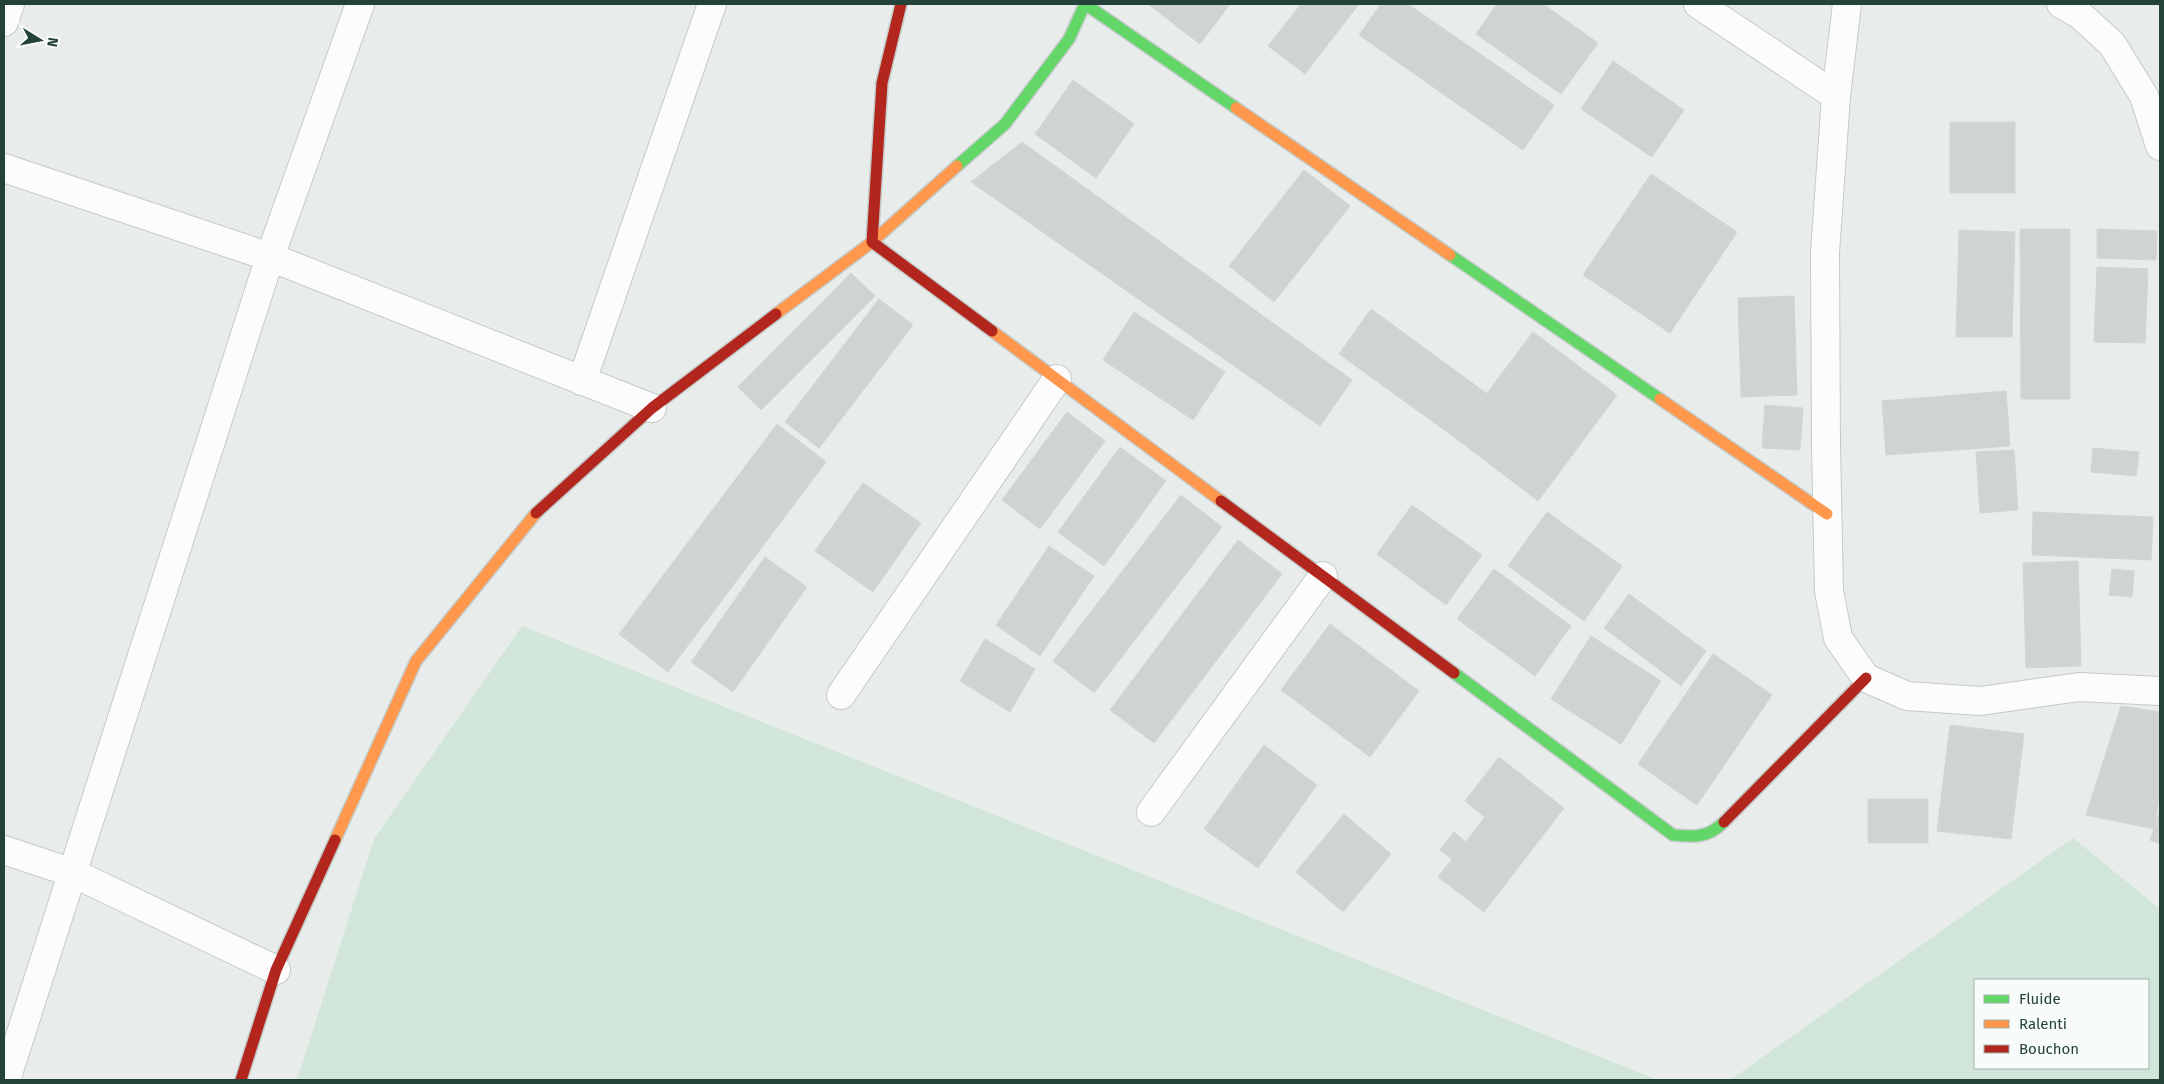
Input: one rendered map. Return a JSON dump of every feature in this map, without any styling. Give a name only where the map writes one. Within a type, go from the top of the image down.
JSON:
[{"type":"street","points":[[4,22],[10,4]]},
{"type":"street","points":[[6,1080],[270,257],[360,4]]},
{"type":"street","points":[[582,380],[712,4]]},
{"type":"street","points":[[872,242],[882,83],[902,4]]},
{"type":"street","points":[[241,1080],[276,970],[416,660],[541,506],[652,408],[872,242],[1005,124],[1069,39],[1085,4],[1827,514]]},
{"type":"street","points":[[1698,4],[1836,96]]},
{"type":"street","points":[[1847,4],[1836,96],[1825,253],[1829,591],[1838,638],[1866,678],[1907,696],[1980,701],[2079,687],[2160,691]]},
{"type":"street","points":[[2060,4],[2079,14],[2112,44],[2144,96],[2160,146]]},
{"type":"street","points":[[4,168],[270,257],[652,408]]},
{"type":"street","points":[[872,242],[1673,835],[1694,837],[1714,832],[1866,678]]},
{"type":"street","points":[[842,694],[1057,379]]},
{"type":"street","points":[[1151,812],[1323,576]]},
{"type":"street","points":[[4,850],[73,873],[276,970]]},
{"type":"green space","points":[[522,626],[1658,1080],[297,1080],[374,839]]},
{"type":"green space","points":[[2073,838],[2160,909],[2160,1080],[1730,1080]]},
{"type":"building","points":[[1148,4],[1230,4],[1200,44]]},
{"type":"building","points":[[1301,4],[1359,4],[1305,74],[1268,46]]},
{"type":"building","points":[[1381,4],[1408,4],[1554,105],[1523,150],[1359,35]]},
{"type":"building","points":[[1497,4],[1543,4],[1598,43],[1561,94],[1476,34]]},
{"type":"building","points":[[1613,61],[1684,110],[1652,157],[1581,109]]},
{"type":"building","points":[[1073,80],[1134,124],[1096,178],[1035,134]]},
{"type":"building","points":[[1950,122],[2015,122],[2015,193],[1950,193]]},
{"type":"building","points":[[1022,142],[1352,380],[1320,426],[971,182]]},
{"type":"building","points":[[1304,170],[1350,206],[1274,302],[1229,266]]},
{"type":"building","points":[[1651,174],[1737,232],[1670,333],[1583,275]]},
{"type":"building","points":[[2020,229],[2070,229],[2070,399],[2021,399]]},
{"type":"building","points":[[2097,229],[2157,231],[2156,260],[2097,258]]},
{"type":"building","points":[[1959,230],[2015,232],[2012,337],[1956,337]]},
{"type":"building","points":[[2097,267],[2148,269],[2145,343],[2094,342]]},
{"type":"building","points":[[851,273],[875,296],[761,410],[738,387]]},
{"type":"building","points":[[1794,296],[1797,395],[1741,397],[1738,298]]},
{"type":"building","points":[[879,299],[913,325],[819,448],[785,422]]},
{"type":"building","points":[[1371,309],[1486,393],[1454,437],[1339,354]]},
{"type":"building","points":[[1134,312],[1225,372],[1193,420],[1103,360]]},
{"type":"building","points":[[1533,332],[1617,395],[1538,501],[1454,437]]},
{"type":"building","points":[[2006,391],[2010,446],[1886,455],[1882,401]]},
{"type":"building","points":[[1765,405],[1803,408],[1800,450],[1762,448]]},
{"type":"building","points":[[1067,412],[1105,441],[1040,529],[1002,500]]},
{"type":"building","points":[[777,424],[826,462],[668,672],[619,634]]},
{"type":"building","points":[[1120,447],[1166,481],[1104,566],[1058,532]]},
{"type":"building","points":[[2093,448],[2139,452],[2136,476],[2091,472]]},
{"type":"building","points":[[2014,450],[2018,510],[1980,513],[1976,452]]},
{"type":"building","points":[[863,483],[921,523],[873,592],[815,551]]},
{"type":"building","points":[[1181,495],[1222,527],[1094,693],[1053,661]]},
{"type":"building","points":[[1412,505],[1482,555],[1446,605],[1377,554]]},
{"type":"building","points":[[1547,512],[1622,566],[1584,621],[1508,566]]},
{"type":"building","points":[[2033,512],[2153,517],[2151,560],[2032,555]]},
{"type":"building","points":[[1238,540],[1282,574],[1154,743],[1110,710]]},
{"type":"building","points":[[1049,546],[1094,576],[1040,656],[996,625]]},
{"type":"building","points":[[765,557],[807,587],[733,692],[691,662]]},
{"type":"building","points":[[2078,561],[2081,666],[2026,668],[2023,563]]},
{"type":"building","points":[[1494,569],[1571,626],[1535,676],[1457,619]]},
{"type":"building","points":[[2112,569],[2134,571],[2132,597],[2109,595]]},
{"type":"building","points":[[1629,594],[1706,651],[1681,686],[1604,628]]},
{"type":"building","points":[[1330,624],[1419,691],[1370,757],[1281,690]]},
{"type":"building","points":[[1591,636],[1661,681],[1621,744],[1551,699]]},
{"type":"building","points":[[985,639],[1035,669],[1010,712],[960,681]]},
{"type":"building","points":[[1713,654],[1772,695],[1697,805],[1638,764]]},
{"type":"building","points":[[2121,706],[2160,712],[2160,794],[2154,829],[2086,815]]},
{"type":"building","points":[[1950,725],[2024,734],[2011,839],[1937,831]]},
{"type":"building","points":[[1264,745],[1317,785],[1258,868],[1204,829]]},
{"type":"building","points":[[1499,757],[1564,808],[1484,912],[1438,877],[1452,859],[1440,850],[1454,832],[1466,842],[1485,817],[1465,801]]},
{"type":"building","points":[[1868,799],[1928,799],[1928,843],[1868,843]]},
{"type":"building","points":[[2160,810],[2160,844],[2150,840]]},
{"type":"building","points":[[1344,814],[1391,854],[1343,912],[1296,872]]},
{"type":"traffic: fast","points":[[957,166],[1005,124],[1069,39],[1085,4],[1236,108]]},
{"type":"traffic: fast","points":[[1450,255],[1660,399]]},
{"type":"traffic: fast","points":[[1454,673],[1673,835],[1707,834],[1724,822]]},
{"type":"traffic: slow","points":[[1236,108],[1450,255]]},
{"type":"traffic: slow","points":[[776,314],[872,242],[957,166]]},
{"type":"traffic: slow","points":[[992,331],[1221,501]]},
{"type":"traffic: slow","points":[[1660,399],[1827,514]]},
{"type":"traffic: slow","points":[[335,840],[416,661],[536,513]]},
{"type":"traffic: jam","points":[[901,4],[882,83],[872,242],[992,331]]},
{"type":"traffic: jam","points":[[536,513],[652,408],[776,314]]},
{"type":"traffic: jam","points":[[1221,501],[1454,673]]},
{"type":"traffic: jam","points":[[1724,822],[1866,678]]},
{"type":"traffic: jam","points":[[241,1080],[276,970],[335,840]]}]
